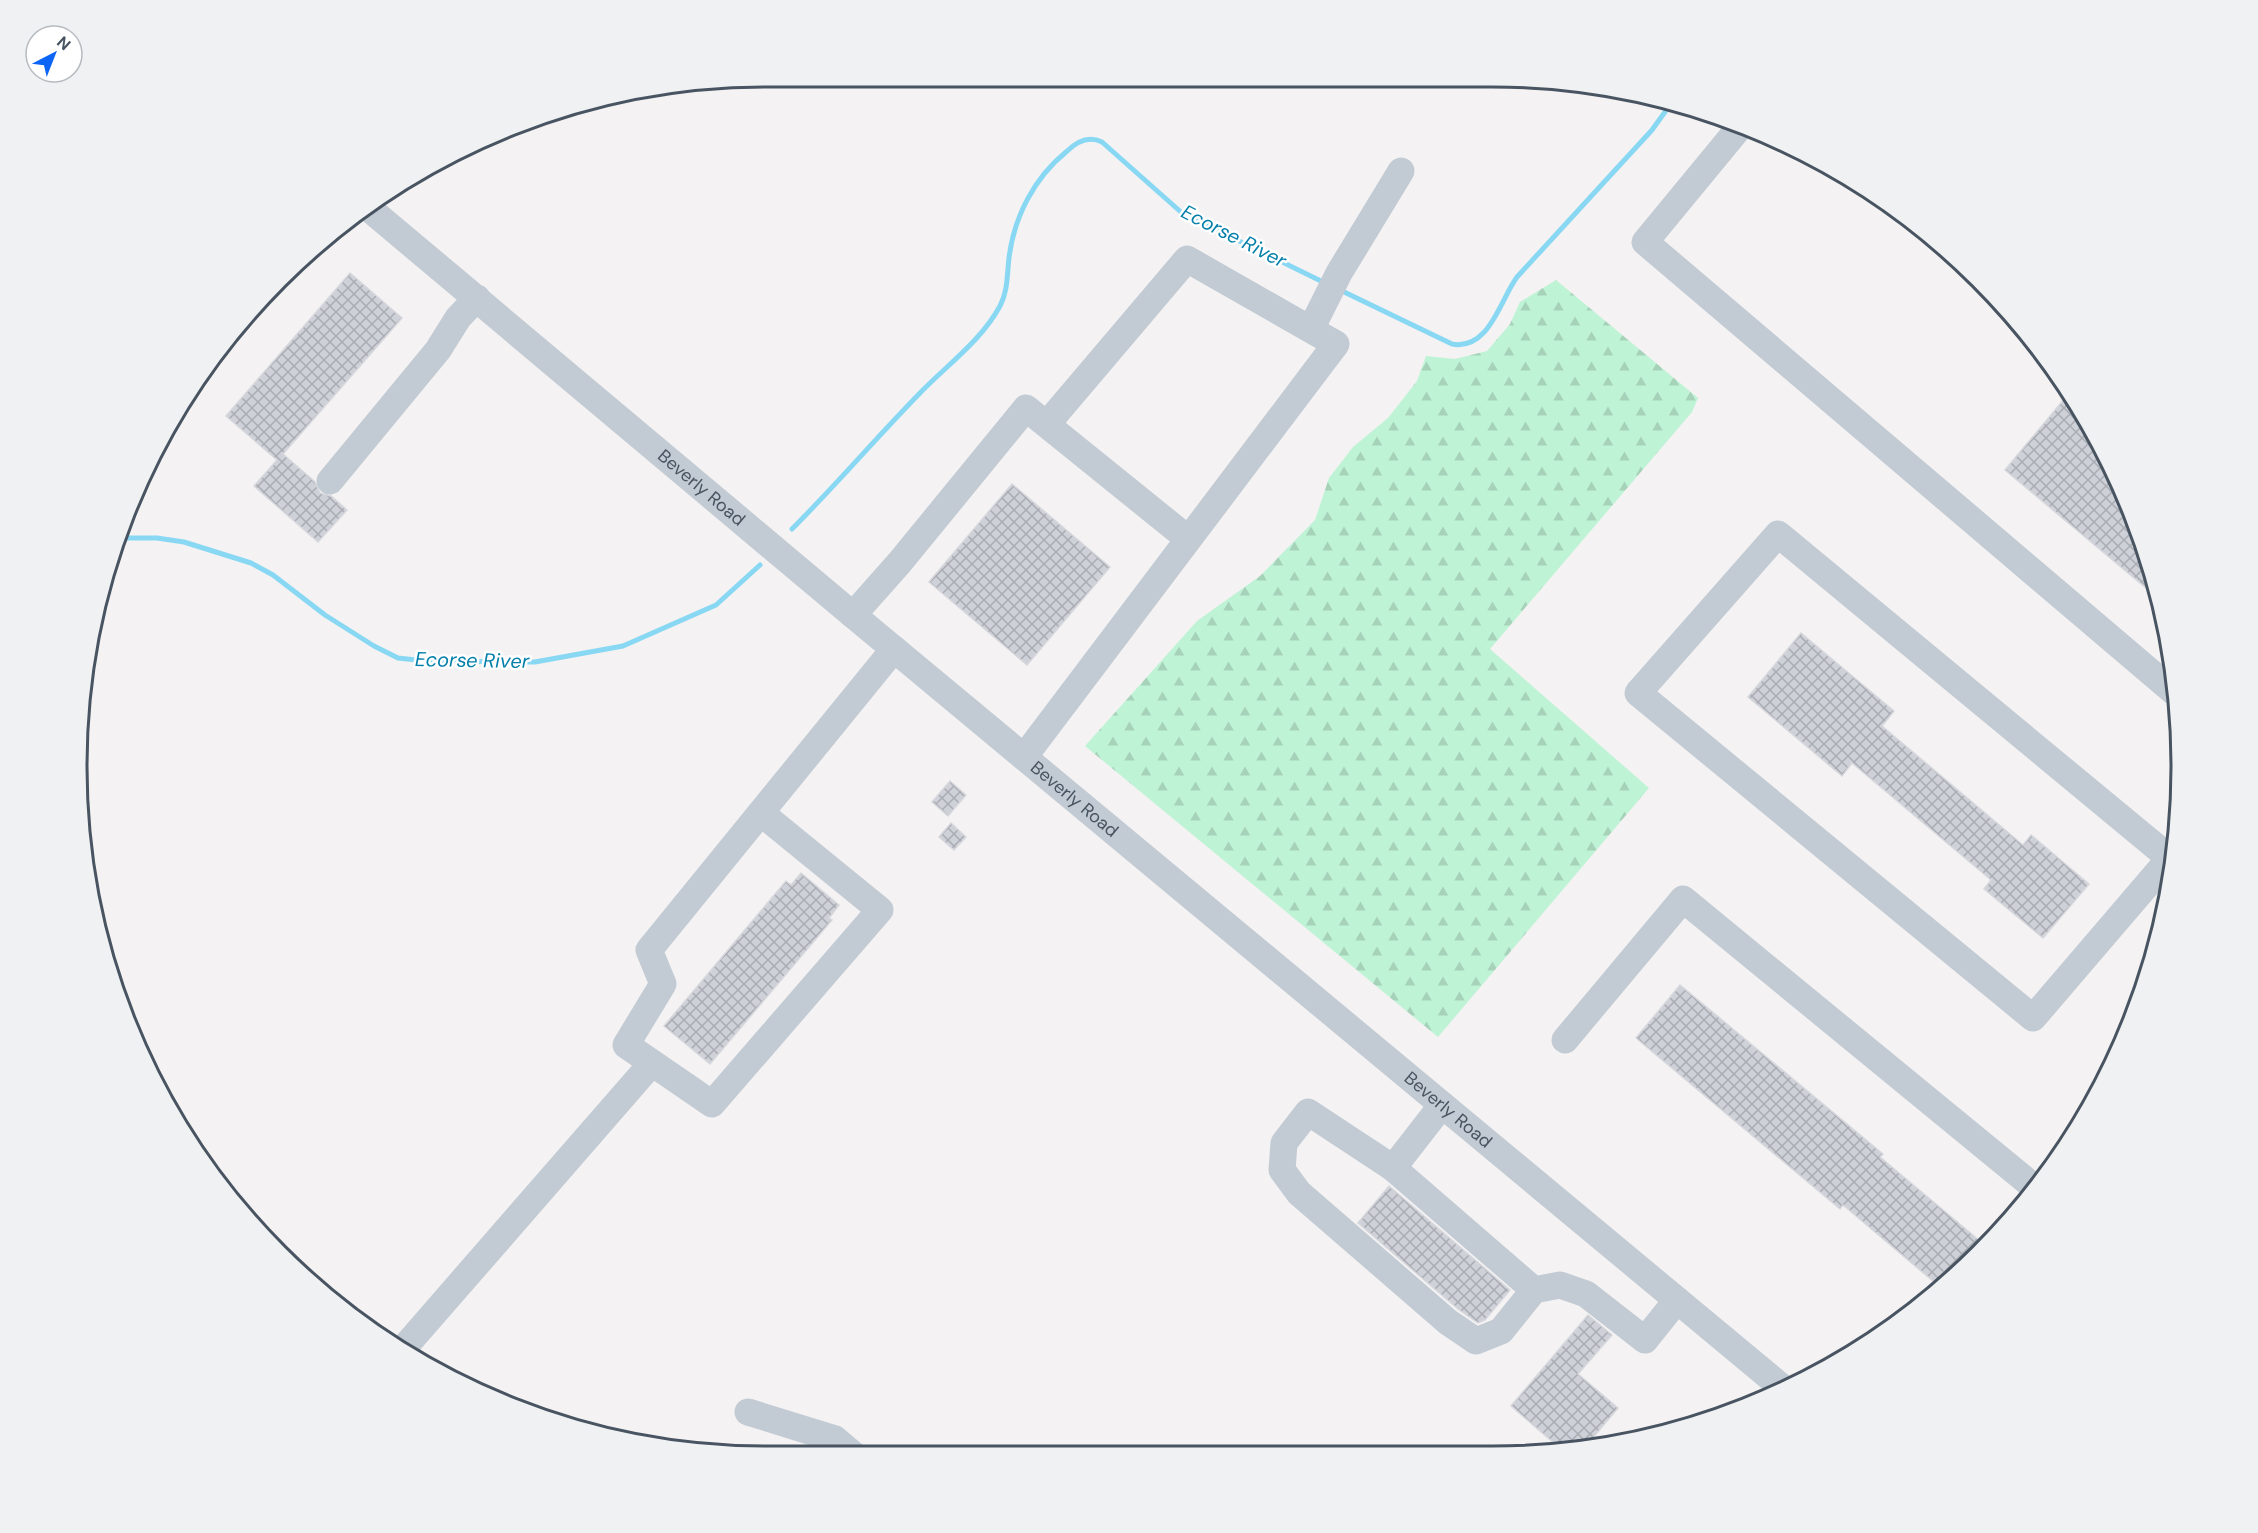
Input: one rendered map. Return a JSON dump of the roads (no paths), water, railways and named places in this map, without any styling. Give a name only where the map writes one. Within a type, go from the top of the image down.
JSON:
[{"type":"street","points":[[1735,133],[1645,242],[2166,685]]},
{"type":"street","points":[[1311,329],[1339,273],[1401,171]]},
{"type":"street","name":"Beverly Road","points":[[374,213],[853,615],[1777,1383]]},
{"type":"street","points":[[1024,757],[1187,538],[1336,344],[1187,259],[1047,424]]},
{"type":"street","points":[[330,481],[438,350],[458,318],[477,298]]},
{"type":"street","points":[[853,615],[900,562],[1026,408],[1187,538]]},
{"type":"street","points":[[2163,868],[2033,1018],[1638,693],[1778,534],[2165,854]]},
{"type":"street","points":[[761,813],[880,910],[712,1104],[626,1045],[663,984],[649,950],[894,649]]},
{"type":"street","points":[[1565,1040],[1683,898],[2029,1183]]},
{"type":"street","points":[[408,1343],[652,1063]]},
{"type":"street","points":[[1393,1168],[1442,1105]]},
{"type":"street","points":[[1534,1290],[1393,1168],[1308,1112],[1284,1143],[1282,1170],[1299,1193],[1448,1322],[1476,1341],[1501,1331],[1534,1290],[1560,1285],[1586,1294],[1645,1340],[1677,1300]]},
{"type":"street","points":[[748,1412],[835,1439],[843,1446]]},
{"type":"waterway","name":"Ecorse River","points":[[1340,290],[1452,344],[1465,344],[1475,340],[1492,322],[1517,277],[1652,130],[1666,110]]},
{"type":"waterway","name":"Ecorse River","points":[[792,529],[920,393],[973,342],[992,319],[1004,294],[1012,243],[1027,199],[1044,174],[1078,143],[1087,139],[1102,142],[1182,213],[1327,284]]},
{"type":"waterway","name":"Ecorse River","points":[[127,538],[157,538],[184,542],[251,563],[273,575],[325,615],[374,646],[398,658],[425,661],[535,662],[623,646],[716,605],[760,565]]}]
